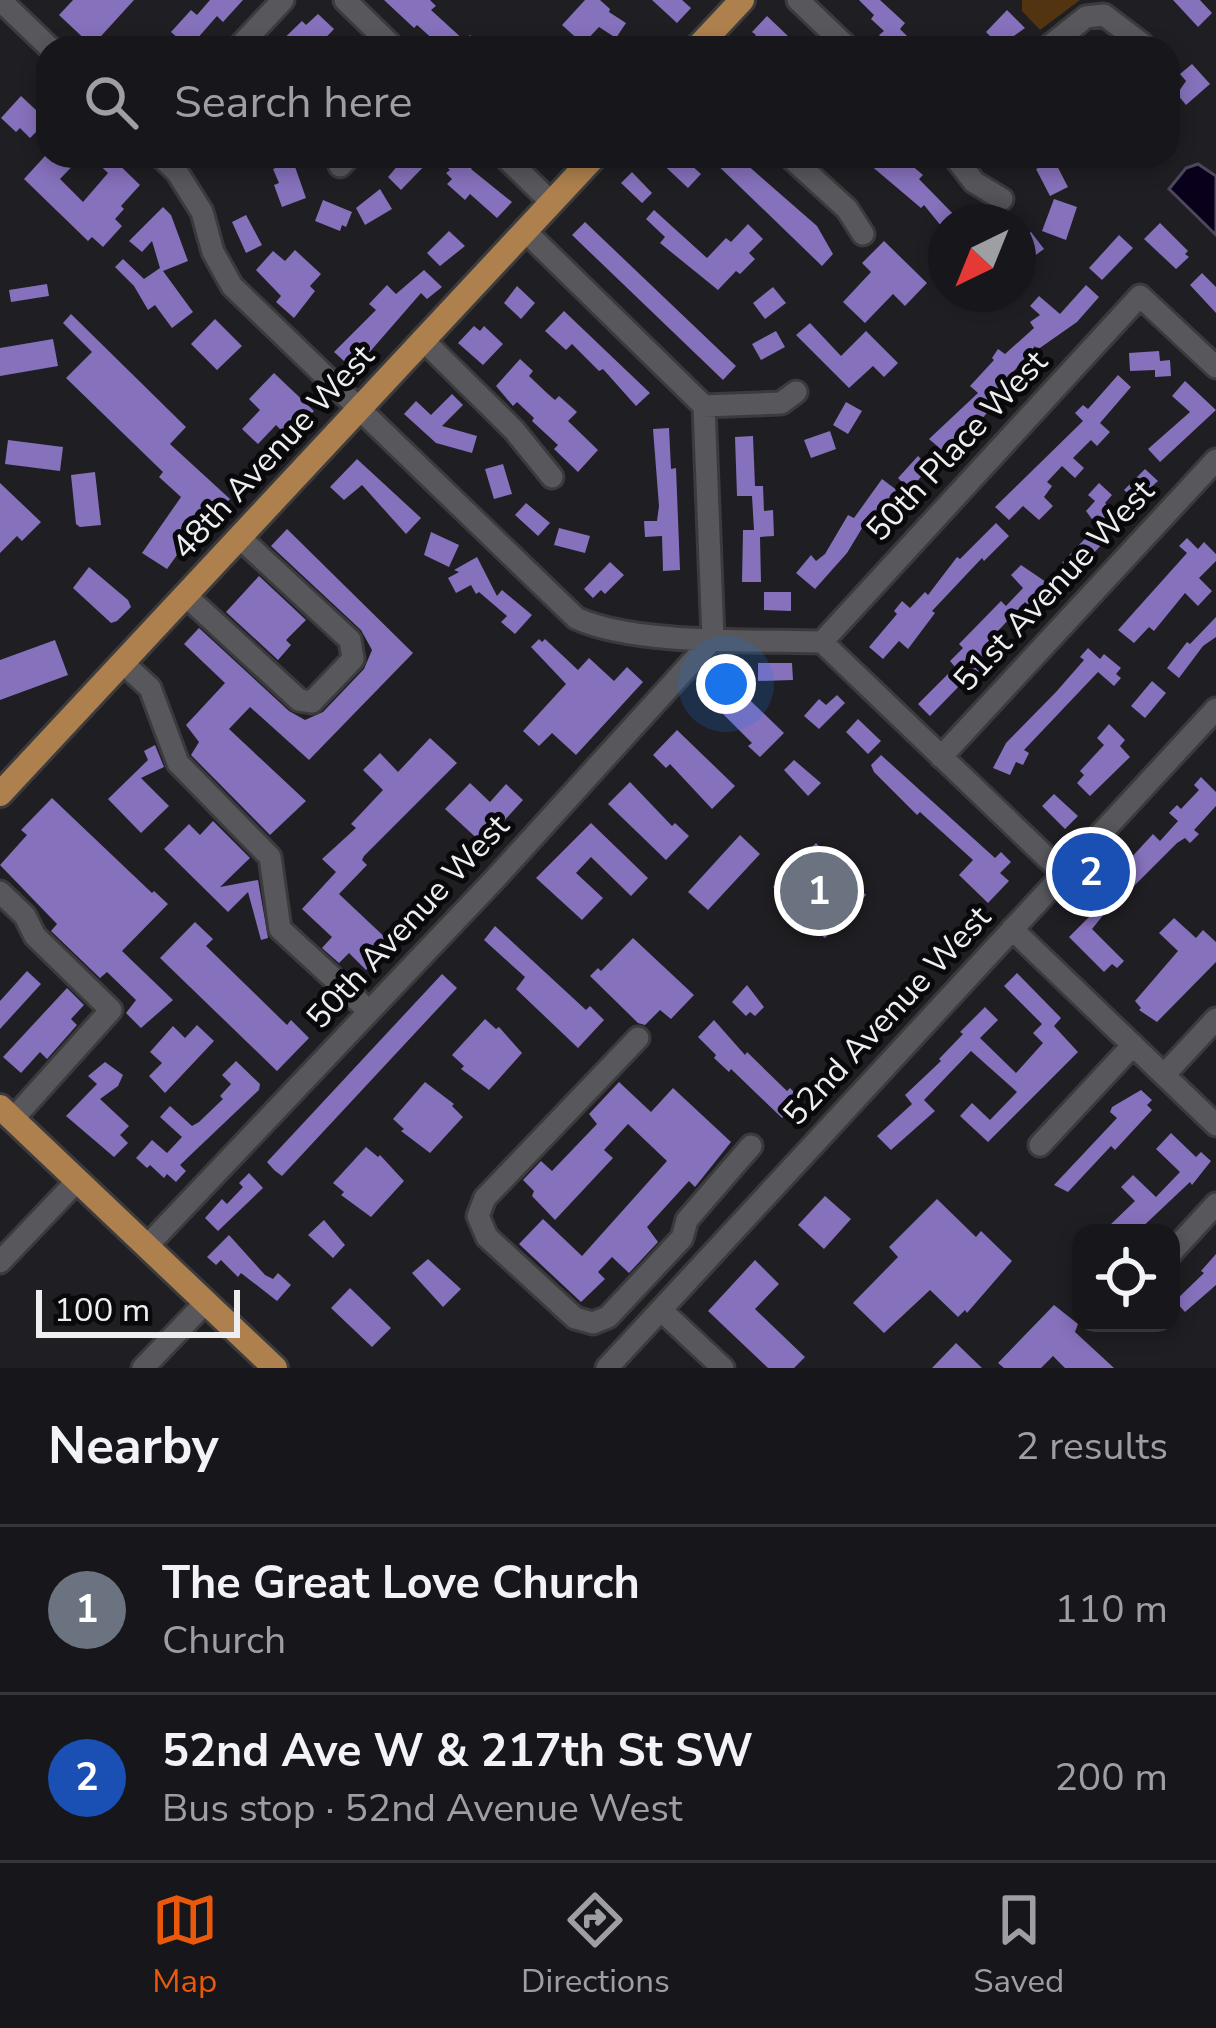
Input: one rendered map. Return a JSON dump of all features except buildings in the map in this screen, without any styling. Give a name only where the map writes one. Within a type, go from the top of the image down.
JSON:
[{"type":"main road","points":[[709,36],[742,0]]},
{"type":"main road","name":"48th Avenue West","points":[[0,794],[584,168]]},
{"type":"main road","points":[[6,1113],[275,1368]]},
{"type":"street","points":[[0,0],[38,36]]},
{"type":"street","points":[[249,36],[283,0]]},
{"type":"street","points":[[345,0],[382,36]]},
{"type":"street","points":[[798,0],[836,36]]},
{"type":"street","points":[[1062,36],[1086,16],[1104,15],[1132,36]]},
{"type":"street","points":[[173,168],[202,212],[213,252],[232,286],[576,618],[597,628],[713,639],[822,642],[1064,874]]},
{"type":"street","points":[[517,168],[551,202]]},
{"type":"street","points":[[802,168],[847,209],[863,234]]},
{"type":"street","points":[[963,168],[974,182],[1002,199]]},
{"type":"street","points":[[524,230],[704,406],[713,639]]},
{"type":"street","name":"50th Place West","points":[[822,642],[1140,296],[1216,367]]},
{"type":"street","points":[[422,339],[514,430],[552,477]]},
{"type":"street","points":[[704,406],[781,403],[796,392]]},
{"type":"street","name":"51st Avenue West","points":[[941,757],[1216,460]]},
{"type":"street","points":[[185,595],[299,700],[311,702],[353,658],[350,640],[239,537]]},
{"type":"street","name":"50th Avenue West","points":[[147,1246],[713,639]]},
{"type":"street","points":[[123,663],[150,688],[178,763],[271,857],[280,929],[369,1012]]},
{"type":"street","name":"52nd Avenue West","points":[[607,1368],[1216,709]]},
{"type":"street","points":[[0,892],[25,916],[34,936],[111,1010],[6,1113]]},
{"type":"street","points":[[1012,929],[1216,1125]]},
{"type":"street","points":[[1165,1075],[1216,1019]]},
{"type":"street","points":[[638,1038],[485,1198],[478,1216],[488,1237],[575,1318],[593,1323],[608,1317],[682,1238],[686,1220],[752,1146]]},
{"type":"street","points":[[1040,1145],[1133,1045]]},
{"type":"street","points":[[0,1262],[77,1180]]},
{"type":"street","points":[[1180,1243],[1216,1204]]},
{"type":"street","points":[[143,1368],[206,1302]]},
{"type":"street","points":[[662,1310],[723,1368]]},
{"type":"shaded area","points":[[1022,0],[1080,0],[1040,30],[1022,11]]},
{"type":"shaded area","points":[[1198,164],[1216,176],[1216,235],[1169,189],[1186,168]]},
{"type":"place","name":"52nd Ave W & 217th St SW","points":[[1091,872]]},
{"type":"place","name":"The Great Love Church","points":[[819,891]]}]
